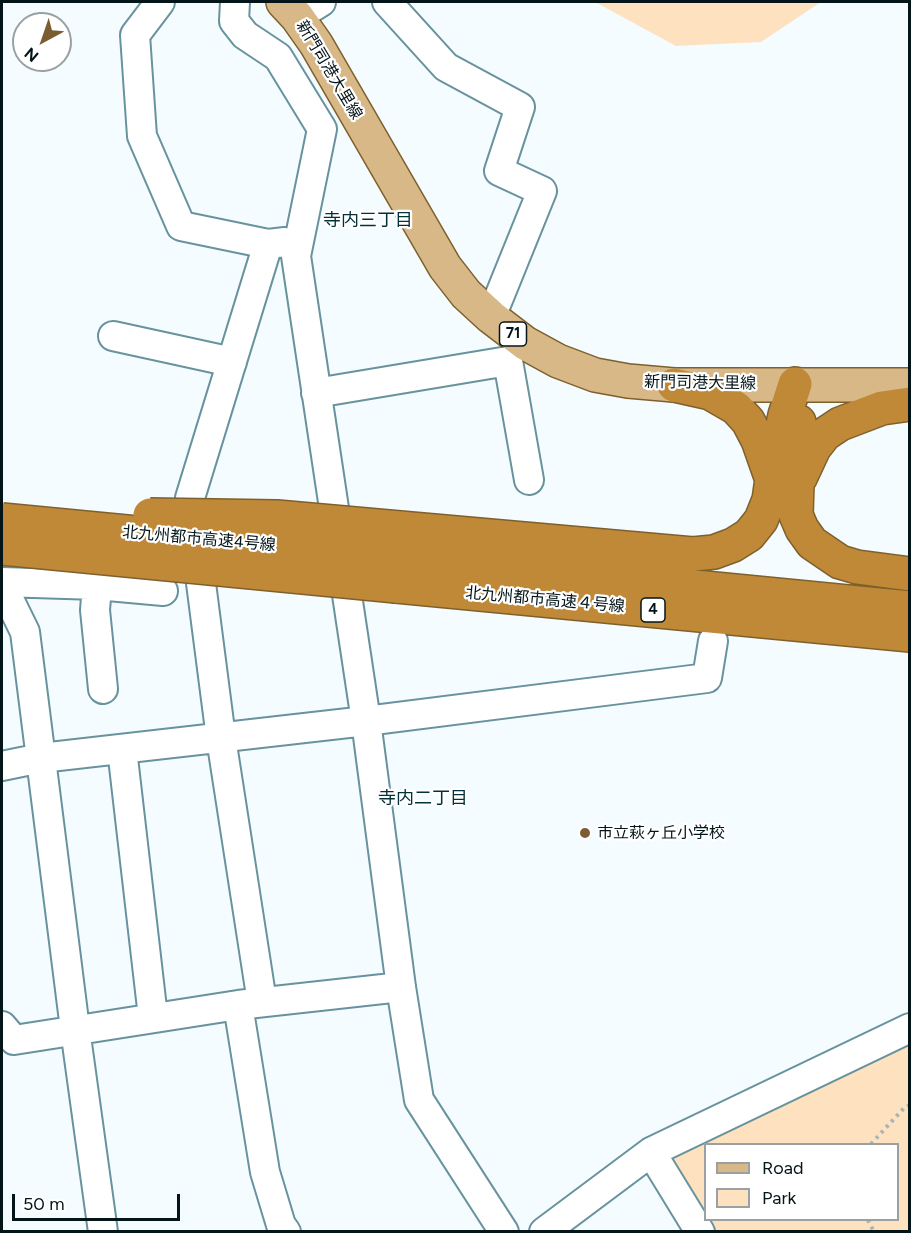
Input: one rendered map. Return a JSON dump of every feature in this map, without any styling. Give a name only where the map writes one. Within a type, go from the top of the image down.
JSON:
[{"type":"highway","points":[[785,482],[799,419],[795,384]]},
{"type":"highway","points":[[674,385],[710,393],[736,408],[748,421],[766,459],[785,482],[795,500],[796,515],[812,543],[840,562],[857,567],[909,574]]},
{"type":"highway","points":[[10,521],[158,514],[277,517],[398,557],[714,552],[733,545],[749,535],[761,520],[770,500],[825,434],[840,424],[882,408],[909,404]]},
{"type":"highway","name":"北九州都市高速4号線","points":[[2,549],[398,557]]},
{"type":"highway","name":"北九州都市高速４号線","points":[[398,557],[909,608]]},
{"type":"highway","name":"北九州都市高速４号線","points":[[398,557],[780,623],[909,635]]},
{"type":"highway","points":[[780,623],[909,650]]},
{"type":"main road","name":"新門司港大里線","points":[[300,7],[336,77],[445,267],[466,294],[525,343],[558,361],[595,375],[628,381],[674,385],[909,385]]},
{"type":"street","points":[[160,2],[135,35],[142,136],[181,226],[268,244],[299,240]]},
{"type":"street","points":[[236,2],[234,21],[245,35],[278,57],[322,129],[296,256],[366,721],[400,987],[419,1100],[504,1232]]},
{"type":"street","points":[[387,2],[446,67],[520,107],[499,171],[542,191],[491,317]]},
{"type":"street","points":[[268,244],[190,498],[221,738],[250,1004],[265,1172],[281,1225],[286,1232]]},
{"type":"street","points":[[113,336],[232,362]]},
{"type":"street","points":[[316,393],[508,361],[529,480]]},
{"type":"street","points":[[103,1232],[25,632],[2,584],[97,585],[163,591]]},
{"type":"street","points":[[97,585],[95,610],[103,689]]},
{"type":"street","points":[[2,766],[41,759],[707,678],[713,641]]},
{"type":"street","points":[[122,749],[153,1017]]},
{"type":"street","points":[[2,1026],[14,1040],[153,1017],[400,987]]},
{"type":"street","points":[[544,1232],[651,1152],[909,1028]]},
{"type":"street","points":[[651,1152],[700,1232]]},
{"type":"path","points":[[872,1143],[909,1105]]},
{"type":"green space","points":[[595,2],[821,2],[761,42],[676,46]]},
{"type":"green space","points":[[909,1043],[909,1231],[710,1231],[662,1156]]},
{"type":"place","name":"市立萩ヶ丘小学校","points":[[585,833]]},
{"type":"district","name":"寺内三丁目","points":[[368,221]]},
{"type":"district","name":"寺内二丁目","points":[[423,799]]}]
